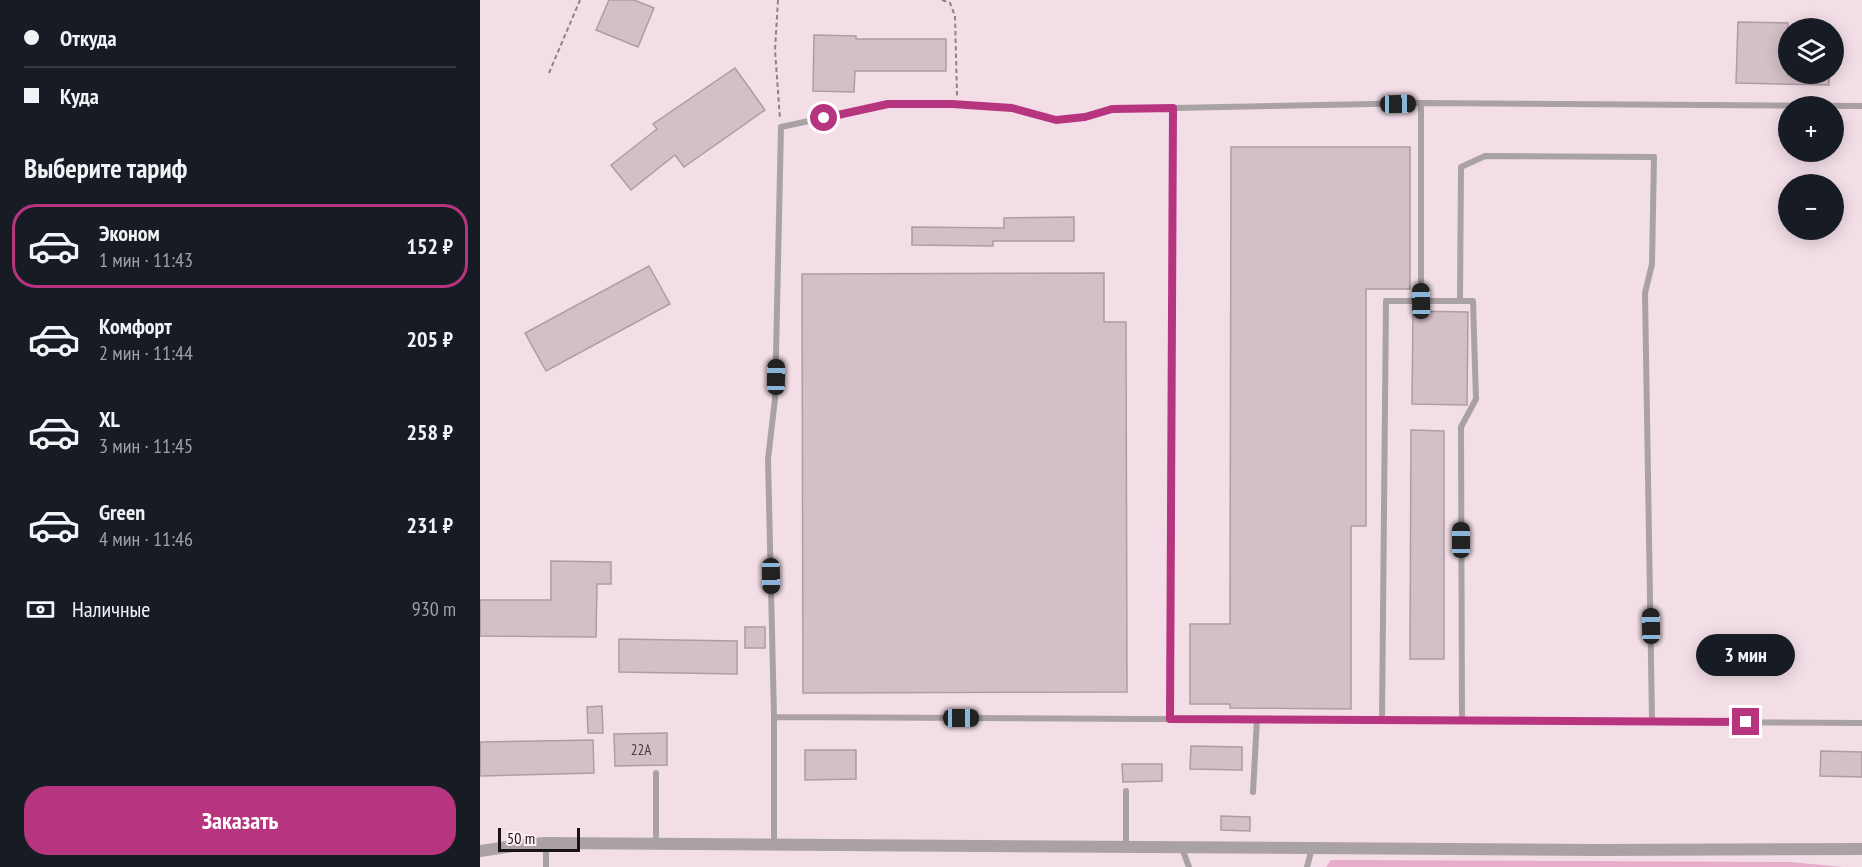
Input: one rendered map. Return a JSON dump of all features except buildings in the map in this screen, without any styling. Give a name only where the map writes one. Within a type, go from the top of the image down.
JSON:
[{"type":"street","points":[[480,851],[520,844],[546,843],[1596,850],[1862,849]]},
{"type":"lane","points":[[1421,103],[1421,301]]},
{"type":"lane","points":[[774,845],[774,717],[768,459],[775,399],[781,127],[888,104],[957,104],[1012,108],[1056,120],[1085,117],[1112,109],[1421,103],[1862,105]]},
{"type":"lane","points":[[1170,719],[1173,108]]},
{"type":"lane","points":[[1460,301],[1461,167],[1485,156],[1654,158],[1652,264],[1645,293],[1652,722]]},
{"type":"lane","points":[[1382,720],[1386,301],[1473,301],[1476,399],[1461,427],[1462,720]]},
{"type":"lane","points":[[774,717],[1862,723]]},
{"type":"lane","points":[[1253,792],[1257,719]]},
{"type":"lane","points":[[656,773],[656,844]]},
{"type":"lane","points":[[1126,791],[1126,847]]},
{"type":"lane","points":[[546,843],[546,867]]},
{"type":"lane","points":[[1182,847],[1189,867]]},
{"type":"lane","points":[[1307,867],[1312,848]]},
{"type":"path","points":[[549,73],[580,0]]},
{"type":"path","points":[[778,0],[775,50],[781,127]]},
{"type":"path","points":[[942,0],[950,3],[955,16],[957,104]]},
{"type":"shaded area","points":[[1331,860],[1790,862],[1843,867],[1326,867]]},
{"type":"route","points":[[824,118],[888,104],[952,104],[1012,108],[1056,120],[1085,117],[1112,109],[1173,108],[1170,719],[1746,722]]}]
